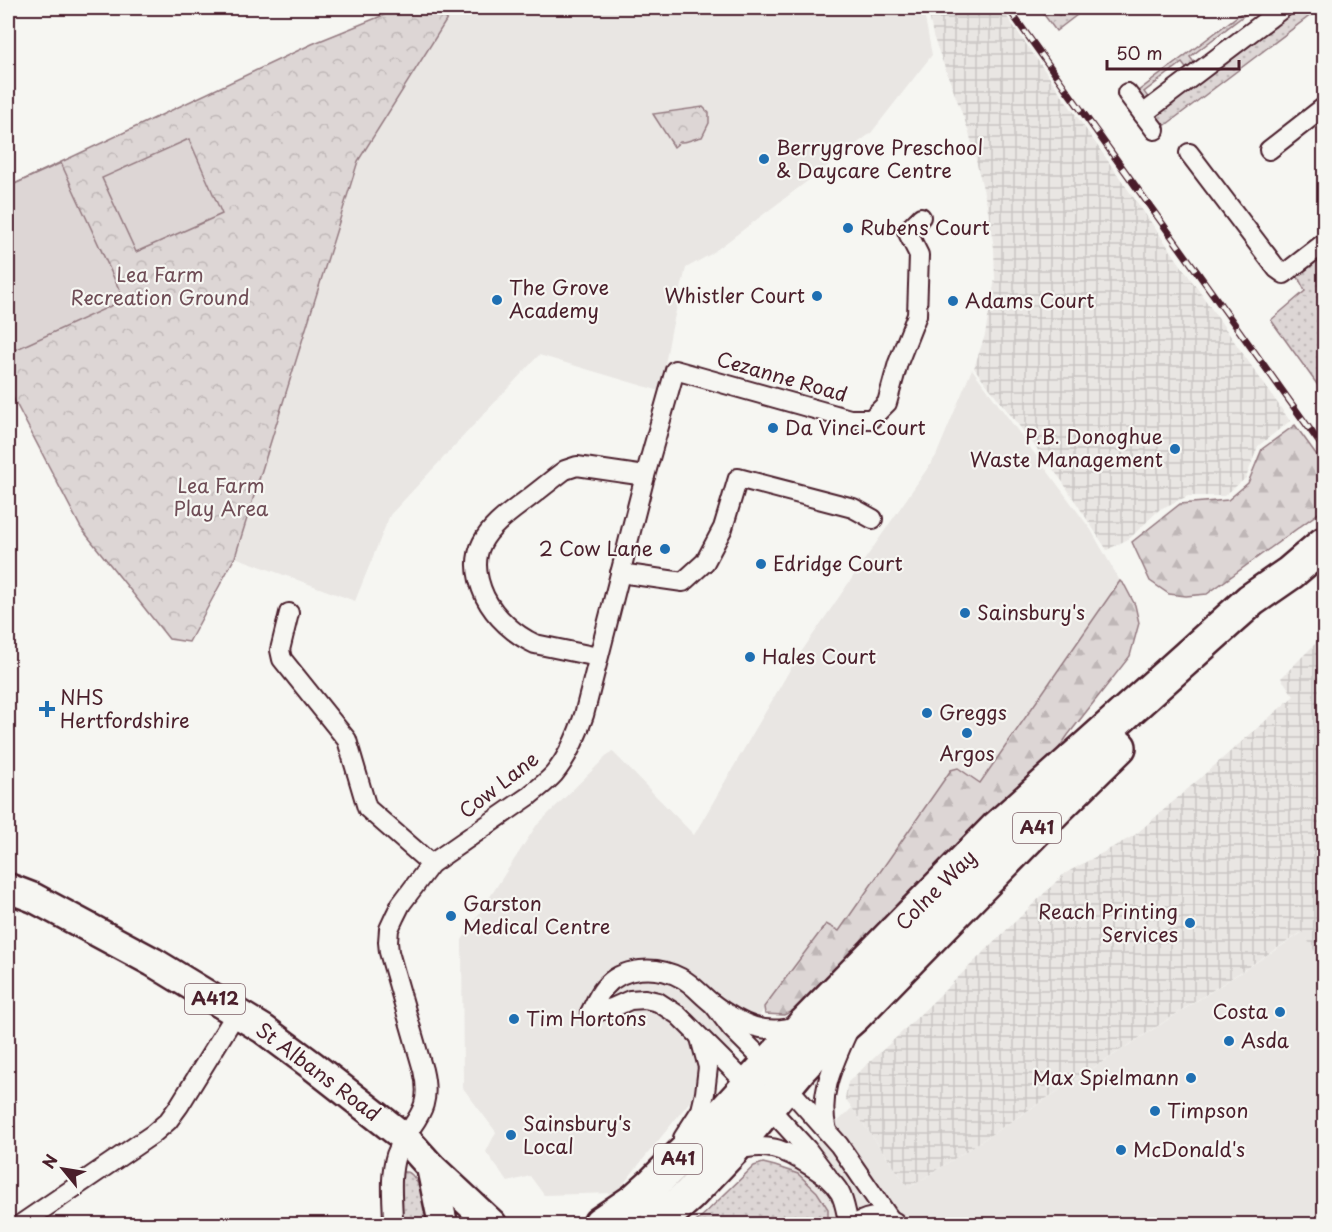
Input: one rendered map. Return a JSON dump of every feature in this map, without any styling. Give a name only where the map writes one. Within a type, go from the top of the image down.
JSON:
[{"type":"highway","name":"Colne Way","points":[[656,1224],[689,1195],[731,1151],[806,1023],[996,829],[1251,600],[1290,573],[1324,544]]},
{"type":"highway","name":"Colne Way","points":[[600,1224],[634,1201],[722,1115],[768,1086],[854,1016],[1078,787],[1260,611],[1290,573]]},
{"type":"main road","name":"St Albans Road","points":[[8,888],[34,898],[143,957],[237,1012],[305,1060],[405,1138],[431,1167],[492,1224]]},
{"type":"main road","name":"St Albans Road","points":[[431,1167],[443,1224]]},
{"type":"street","points":[[1143,114],[1283,8]]},
{"type":"street","points":[[1127,93],[1155,130]]},
{"type":"street","points":[[1269,150],[1324,107]]},
{"type":"street","points":[[1189,153],[1277,269],[1284,274],[1324,243]]},
{"type":"street","name":"Cezanne Road","points":[[675,370],[818,411],[850,419],[871,419],[887,403],[898,363],[917,315],[919,255],[907,231],[921,217]]},
{"type":"street","name":"Cow Lane","points":[[405,1138],[423,1109],[426,1082],[389,952],[389,929],[401,904],[431,864],[529,796],[554,773],[570,750],[584,715],[645,476],[675,370]]},
{"type":"street","points":[[598,657],[535,644],[525,640],[508,626],[496,614],[480,584],[478,550],[483,538],[494,526],[565,470],[577,466],[645,476]]},
{"type":"street","points":[[620,573],[683,582],[705,562],[723,528],[738,478],[853,508],[873,519]]},
{"type":"street","points":[[289,613],[280,651],[282,659],[347,740],[367,808],[431,864]]},
{"type":"street","points":[[806,1023],[782,1030],[759,1029],[713,1004],[681,978],[656,969],[642,969],[616,978],[604,988],[590,1013],[612,1008],[630,1000],[645,999],[658,1002],[678,1015],[700,1038],[768,1086],[827,1132],[895,1222]]},
{"type":"street","points":[[713,1004],[732,1029],[807,1149],[840,1194],[849,1224]]},
{"type":"street","points":[[21,1224],[153,1134],[168,1121],[237,1012]]},
{"type":"street","points":[[827,1132],[824,1106],[831,1070],[854,1016]]},
{"type":"street","points":[[654,1183],[701,1110],[708,1067],[700,1038]]},
{"type":"street","points":[[393,1224],[393,1166],[405,1138]]},
{"type":"street","points":[[731,1151],[758,1147],[781,1150],[828,1177]]},
{"type":"street","points":[[855,1224],[873,1216],[882,1216],[895,1222]]},
{"type":"shaded area","name":"The Grove Academy","points":[[454,8],[923,8],[932,55],[871,133],[711,254],[686,268],[660,391],[539,355],[390,515],[355,601],[235,557],[358,161]]},
{"type":"shaded area","points":[[928,8],[1001,8],[1290,421],[1258,446],[1246,478],[1224,496],[1188,496],[1160,509],[1130,538],[1107,550],[1062,481],[974,368],[985,335],[995,279],[994,248],[987,205],[969,132],[933,36]]},
{"type":"shaded area","points":[[972,369],[1091,530],[1120,581],[980,783],[958,768],[951,770],[839,932],[826,924],[762,1012],[616,1193],[544,1195],[530,1176],[508,1182],[486,1152],[496,1132],[463,1088],[462,940],[536,826],[612,751],[694,835],[795,661],[936,456]]},
{"type":"shaded area","points":[[1324,635],[1324,965],[1302,932],[909,1188],[845,1098],[848,1082],[1064,874],[1135,835],[1294,696],[1281,678]]},
{"type":"shaded area","name":"Asda","points":[[1303,932],[1324,965],[1324,1224],[709,1224],[768,1167],[788,1169],[852,1108],[909,1188]]},
{"type":"green space","name":"Lea Farm Recreation Ground","points":[[401,8],[454,8],[358,161],[235,557],[189,642],[169,639],[81,528],[8,388],[8,187],[312,44]]},
{"type":"green space","points":[[1039,8],[1086,8],[1056,31]]},
{"type":"green space","points":[[1248,8],[1268,9],[1257,17],[1251,10],[1190,57],[1196,65],[1188,71],[1182,63],[1144,92],[1150,100],[1146,103],[1137,92]]},
{"type":"green space","points":[[1296,8],[1320,8],[1163,127],[1154,116]]},
{"type":"green space","points":[[703,107],[709,113],[709,123],[702,137],[680,142],[674,147],[653,114]]},
{"type":"green space","points":[[189,139],[222,214],[136,252],[102,178]]},
{"type":"green space","points":[[61,163],[124,300],[8,353],[8,187]]},
{"type":"green space","points":[[1324,254],[1324,394],[1271,320],[1305,291],[1297,275]]},
{"type":"green space","points":[[1295,425],[1324,465],[1324,509],[1207,594],[1186,596],[1169,594],[1150,581],[1132,542],[1180,504],[1228,500],[1248,483],[1262,449]]},
{"type":"green space","points":[[1120,581],[1135,605],[1139,623],[1130,656],[1057,751],[804,1005],[784,1015],[765,1014],[764,1007],[826,924],[839,931],[951,770],[958,768],[980,783]]},
{"type":"green space","points":[[763,1163],[798,1174],[817,1192],[828,1209],[828,1224],[725,1224],[719,1220],[714,1224],[694,1224],[754,1166]]},
{"type":"green space","points":[[408,1172],[415,1179],[435,1224],[399,1224],[400,1174]]},
{"type":"railway","points":[[1008,8],[1324,449]]},
{"type":"place","name":"Berrygrove Preschool & Daycare Centre","points":[[764,159]]},
{"type":"place","name":"Rubens Court","points":[[848,228]]},
{"type":"place","name":"Whistler Court","points":[[817,296]]},
{"type":"place","name":"The Grove Academy","points":[[497,300]]},
{"type":"place","name":"Adams Court","points":[[953,301]]},
{"type":"place","name":"Da Vinci Court","points":[[773,428]]},
{"type":"place","name":"P.B. Donoghue Waste Management","points":[[1175,449]]},
{"type":"place","name":"2 Cow Lane","points":[[665,549]]},
{"type":"place","name":"Edridge Court","points":[[761,564]]},
{"type":"place","name":"Sainsbury's","points":[[965,613]]},
{"type":"place","name":"Hales Court","points":[[750,657]]},
{"type":"place","name":"NHS Hertfordshire","points":[[47,709]]},
{"type":"place","name":"Greggs","points":[[927,713]]},
{"type":"place","name":"Argos","points":[[967,733]]},
{"type":"place","name":"Garston Medical Centre","points":[[451,916]]},
{"type":"place","name":"Reach Printing Services","points":[[1190,923]]},
{"type":"place","name":"Costa","points":[[1280,1012]]},
{"type":"place","name":"Tim Hortons","points":[[514,1019]]},
{"type":"place","name":"Asda","points":[[1229,1041]]},
{"type":"place","name":"Max Spielmann","points":[[1191,1078]]},
{"type":"place","name":"Timpson","points":[[1155,1111]]},
{"type":"place","name":"Sainsbury's Local","points":[[511,1135]]},
{"type":"place","name":"McDonald's","points":[[1121,1150]]},
{"type":"park label","name":"Lea Farm Play Area","points":[[221,498]]}]
